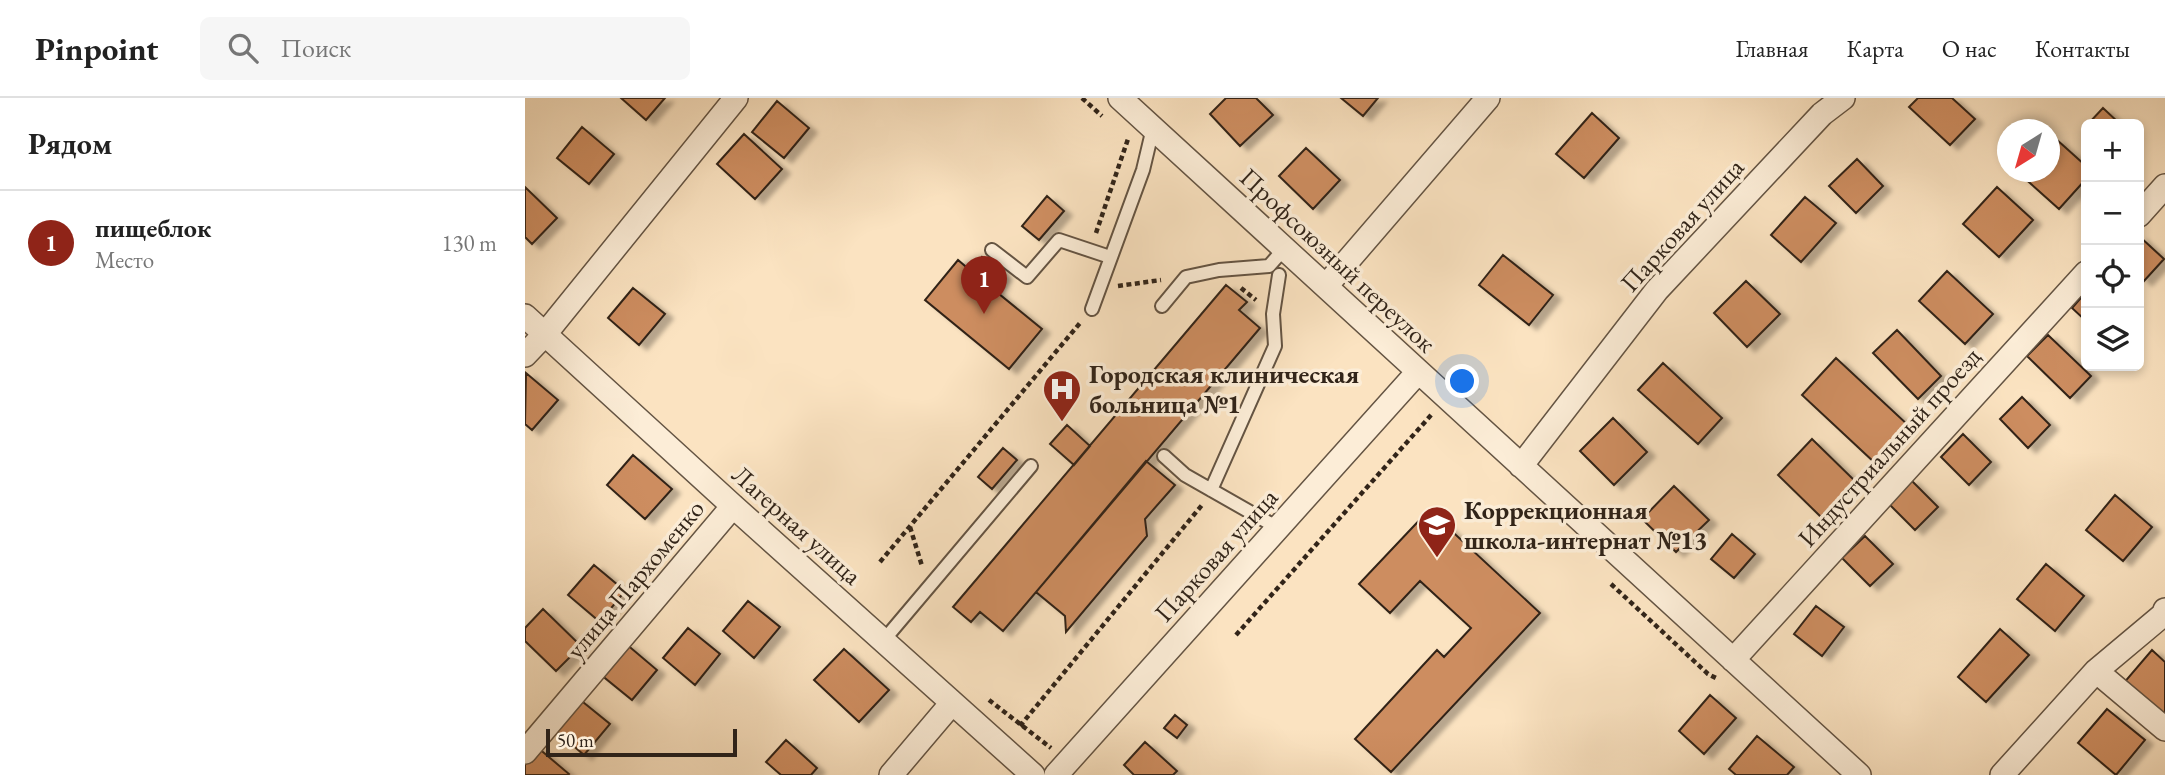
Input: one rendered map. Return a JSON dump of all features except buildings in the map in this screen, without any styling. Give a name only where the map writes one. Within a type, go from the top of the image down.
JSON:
[{"type":"street","points":[[525,355],[545,334],[736,98]]},
{"type":"street","name":"Профсоюзный переулок","points":[[1120,98],[1859,775]]},
{"type":"street","points":[[1326,286],[1488,98]]},
{"type":"street","name":"Парковая улица","points":[[1521,466],[1657,290],[1822,114],[1843,98]]},
{"type":"street","points":[[2144,209],[2165,186]]},
{"type":"street","name":"Индустриальный проезд","points":[[1733,660],[2081,278]]},
{"type":"street","name":"Лагерная улица","points":[[525,316],[1033,775]]},
{"type":"street","name":"Парковая улица","points":[[1056,775],[1418,372]]},
{"type":"street","name":"улица Пархоменко","points":[[525,752],[733,506]]},
{"type":"street","points":[[2002,775],[2096,671],[2154,623],[2165,610]]},
{"type":"street","points":[[2096,671],[2165,729]]},
{"type":"street","points":[[891,775],[952,703]]},
{"type":"lane","points":[[1092,309],[1143,170],[1153,128]]},
{"type":"lane","points":[[992,250],[1027,278],[1059,240],[1110,257]]},
{"type":"lane","points":[[1162,306],[1186,277],[1219,270],[1269,266],[1285,248]]},
{"type":"lane","points":[[1211,490],[1275,346],[1273,314],[1279,275]]},
{"type":"lane","points":[[1164,456],[1185,475],[1278,528]]},
{"type":"lane","points":[[884,640],[1031,466]]},
{"type":"path","points":[[1219,270],[1273,314]]},
{"type":"path","points":[[1099,288],[1186,277]]},
{"type":"path","points":[[880,562],[1092,309]]},
{"type":"path","points":[[1236,635],[1446,397]]},
{"type":"path","points":[[1020,726],[1206,501],[1211,490]]},
{"type":"path","points":[[909,527],[929,586]]},
{"type":"place","name":"пищеблок","points":[[984,314]]},
{"type":"place","name":"Городская клиническая больница №1","points":[[1062,423]]},
{"type":"place","name":"Коррекционная школа-интернат №13","points":[[1437,559]]}]
